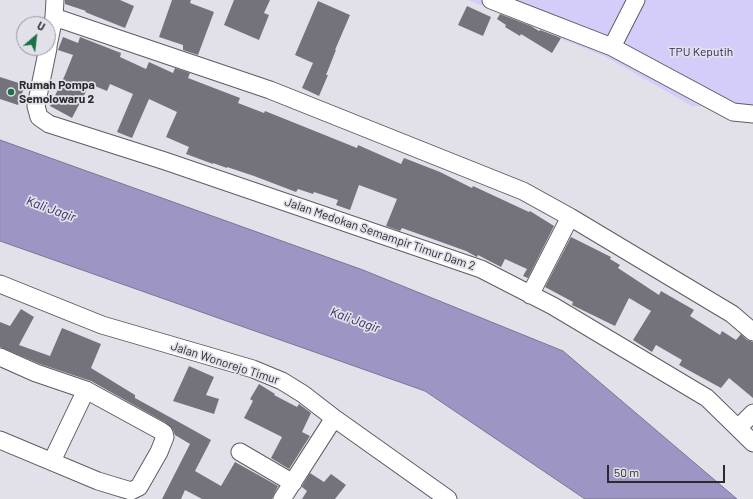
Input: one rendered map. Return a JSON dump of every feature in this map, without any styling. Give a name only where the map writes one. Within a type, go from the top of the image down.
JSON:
[{"type":"street","name":"Jalan Medokan Semampir Timur Dam 2","points":[[54,16],[55,0]]},
{"type":"street","points":[[491,0],[612,47],[733,112],[753,114]]},
{"type":"street","points":[[612,47],[636,0]]},
{"type":"street","points":[[56,18],[270,90],[523,191],[570,217],[732,314],[753,332]]},
{"type":"street","name":"Jalan Medokan Semampir Timur Dam 2","points":[[46,56],[36,106],[39,117],[50,124],[165,160],[481,269],[553,306],[707,398],[753,443]]},
{"type":"street","points":[[530,295],[570,217]]},
{"type":"street","name":"Jalan Wonorejo Timur","points":[[0,284],[102,325],[253,369],[282,381],[304,394],[334,418],[448,499]]},
{"type":"street","points":[[0,357],[36,373],[86,390],[161,431],[164,433],[165,438],[139,488],[131,491],[98,481],[0,440]]},
{"type":"street","points":[[52,461],[86,390]]},
{"type":"street","points":[[738,428],[753,413]]},
{"type":"street","points":[[282,499],[334,418]]},
{"type":"street","points":[[240,452],[293,483]]},
{"type":"green space","name":"TPU Keputih","points":[[468,0],[753,0],[753,106],[692,106],[606,57]]},
{"type":"water","name":"Kali Jagir","points":[[0,140],[363,270],[563,351],[737,499],[585,499],[425,391],[0,241]]},
{"type":"building","points":[[65,0],[120,0],[134,6],[125,28],[85,12],[86,11],[65,4]]},
{"type":"building","points":[[172,0],[191,0],[190,3],[214,12],[198,55],[183,50],[183,45],[159,37]]},
{"type":"building","points":[[234,0],[270,0],[264,13],[269,15],[259,40],[224,25]]},
{"type":"building","points":[[318,1],[350,15],[335,50],[326,75],[328,75],[319,96],[302,88],[313,63],[295,55]]},
{"type":"building","points":[[467,6],[491,17],[483,36],[458,25]]},
{"type":"building","points":[[500,14],[531,26],[539,31],[540,30],[561,38],[552,53],[521,34],[520,36],[505,27],[506,25],[497,19]]},
{"type":"building","points":[[63,37],[78,43],[80,37],[121,53],[120,57],[146,69],[149,62],[173,73],[175,68],[190,73],[188,78],[240,98],[238,103],[264,113],[265,111],[357,148],[358,145],[401,164],[404,158],[440,172],[472,188],[473,186],[529,212],[530,211],[554,226],[528,278],[523,276],[527,269],[505,259],[501,267],[478,255],[477,257],[466,251],[402,228],[400,231],[386,226],[397,199],[359,185],[350,210],[336,205],[338,200],[314,192],[313,194],[298,189],[296,192],[254,176],[213,164],[186,154],[189,147],[166,137],[177,112],[149,99],[132,138],[117,132],[133,94],[110,84],[107,91],[90,84],[72,118],[50,106],[73,55],[58,50]]},
{"type":"building","name":"Rumah Pompa Semolowaru 2","points":[[0,77],[25,85],[18,105],[0,99]]},
{"type":"building","points":[[571,237],[611,257],[610,259],[620,265],[618,268],[659,295],[661,291],[694,310],[690,316],[720,335],[722,331],[736,340],[741,334],[747,340],[753,342],[753,398],[729,378],[721,388],[679,365],[682,360],[656,345],[652,352],[633,340],[651,311],[629,298],[615,326],[572,305],[573,302],[545,287]]},
{"type":"building","points":[[21,309],[34,317],[19,345],[50,356],[62,328],[101,344],[91,368],[135,395],[135,398],[211,440],[195,471],[221,486],[235,462],[278,486],[272,499],[202,499],[185,490],[181,499],[162,499],[190,444],[175,435],[173,430],[166,423],[91,381],[40,364],[0,347],[0,322],[10,326]]},
{"type":"building","points":[[189,366],[214,377],[206,395],[219,399],[214,414],[173,401]]},
{"type":"building","points":[[259,384],[275,394],[274,395],[297,407],[299,404],[311,413],[302,432],[310,436],[289,469],[271,458],[282,437],[244,418],[253,401],[250,399]]},
{"type":"building","points":[[310,473],[324,482],[331,474],[346,485],[335,499],[302,499],[307,491],[302,486]]},
{"type":"place","name":"Rumah Pompa Semolowaru 2","points":[[11,92]]}]
